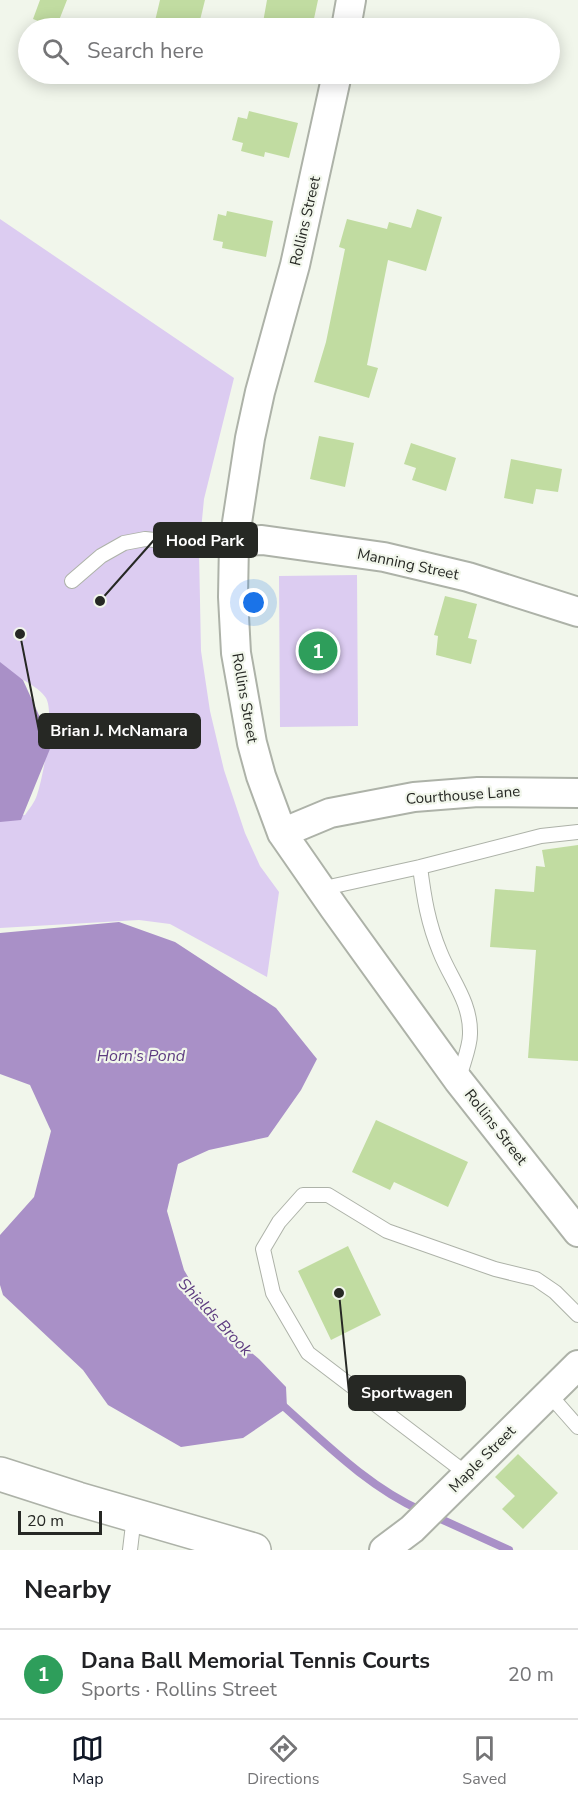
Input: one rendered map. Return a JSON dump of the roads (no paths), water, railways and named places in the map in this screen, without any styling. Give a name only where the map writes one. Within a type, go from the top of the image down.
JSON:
[{"type":"street","points":[[348,18],[351,0]]},
{"type":"street","name":"Rollins Street","points":[[335,84],[295,265],[260,392],[250,438],[234,542],[233,597],[236,653],[243,700],[261,776],[282,833],[458,1080],[578,1232]]},
{"type":"street","name":"Manning Street","points":[[234,542],[262,540],[384,557],[468,577],[578,612]]},
{"type":"street","name":"Courthouse Lane","points":[[282,833],[330,813],[414,796],[501,792],[578,793]]},
{"type":"street","name":"Maple Street","points":[[384,1550],[412,1528],[578,1365]]},
{"type":"street","points":[[0,1474],[134,1516],[254,1550]]},
{"type":"lane","points":[[72,581],[101,556],[124,543],[144,539],[183,543],[234,542]]},
{"type":"lane","points":[[320,889],[420,867],[541,836],[578,832]]},
{"type":"lane","points":[[420,867],[427,916],[441,954],[463,996],[468,1016],[470,1036],[458,1080]]},
{"type":"lane","points":[[467,1473],[308,1353],[273,1293],[263,1249],[279,1222],[303,1195],[328,1195],[387,1231],[495,1269],[536,1279],[555,1292],[578,1315]]},
{"type":"lane","points":[[548,1393],[578,1427]]},
{"type":"lane","points":[[130,1550],[134,1516]]},
{"type":"water","points":[[0,662],[23,680],[52,744],[21,820],[0,822]]},
{"type":"water","name":"Horn's Pond","points":[[119,922],[175,942],[276,1008],[317,1059],[301,1090],[268,1137],[209,1150],[178,1164],[167,1211],[184,1270],[214,1321],[259,1359],[286,1387],[287,1408],[243,1438],[181,1447],[108,1405],[83,1370],[3,1295],[0,1285],[0,1235],[34,1197],[51,1131],[30,1085],[0,1074],[0,933]]},
{"type":"waterway","name":"Shields Brook","points":[[280,1403],[365,1477],[422,1511]]},
{"type":"waterway","name":"Shields Brook","points":[[434,1516],[509,1550]]},
{"type":"place","name":"Hood Park","points":[[100,601]]},
{"type":"place","name":"Brian J. McNamara","points":[[20,634]]},
{"type":"place","name":"Dana Ball Memorial Tennis Courts","points":[[318,651]]},
{"type":"place","name":"Sportwagen","points":[[339,1293]]}]
